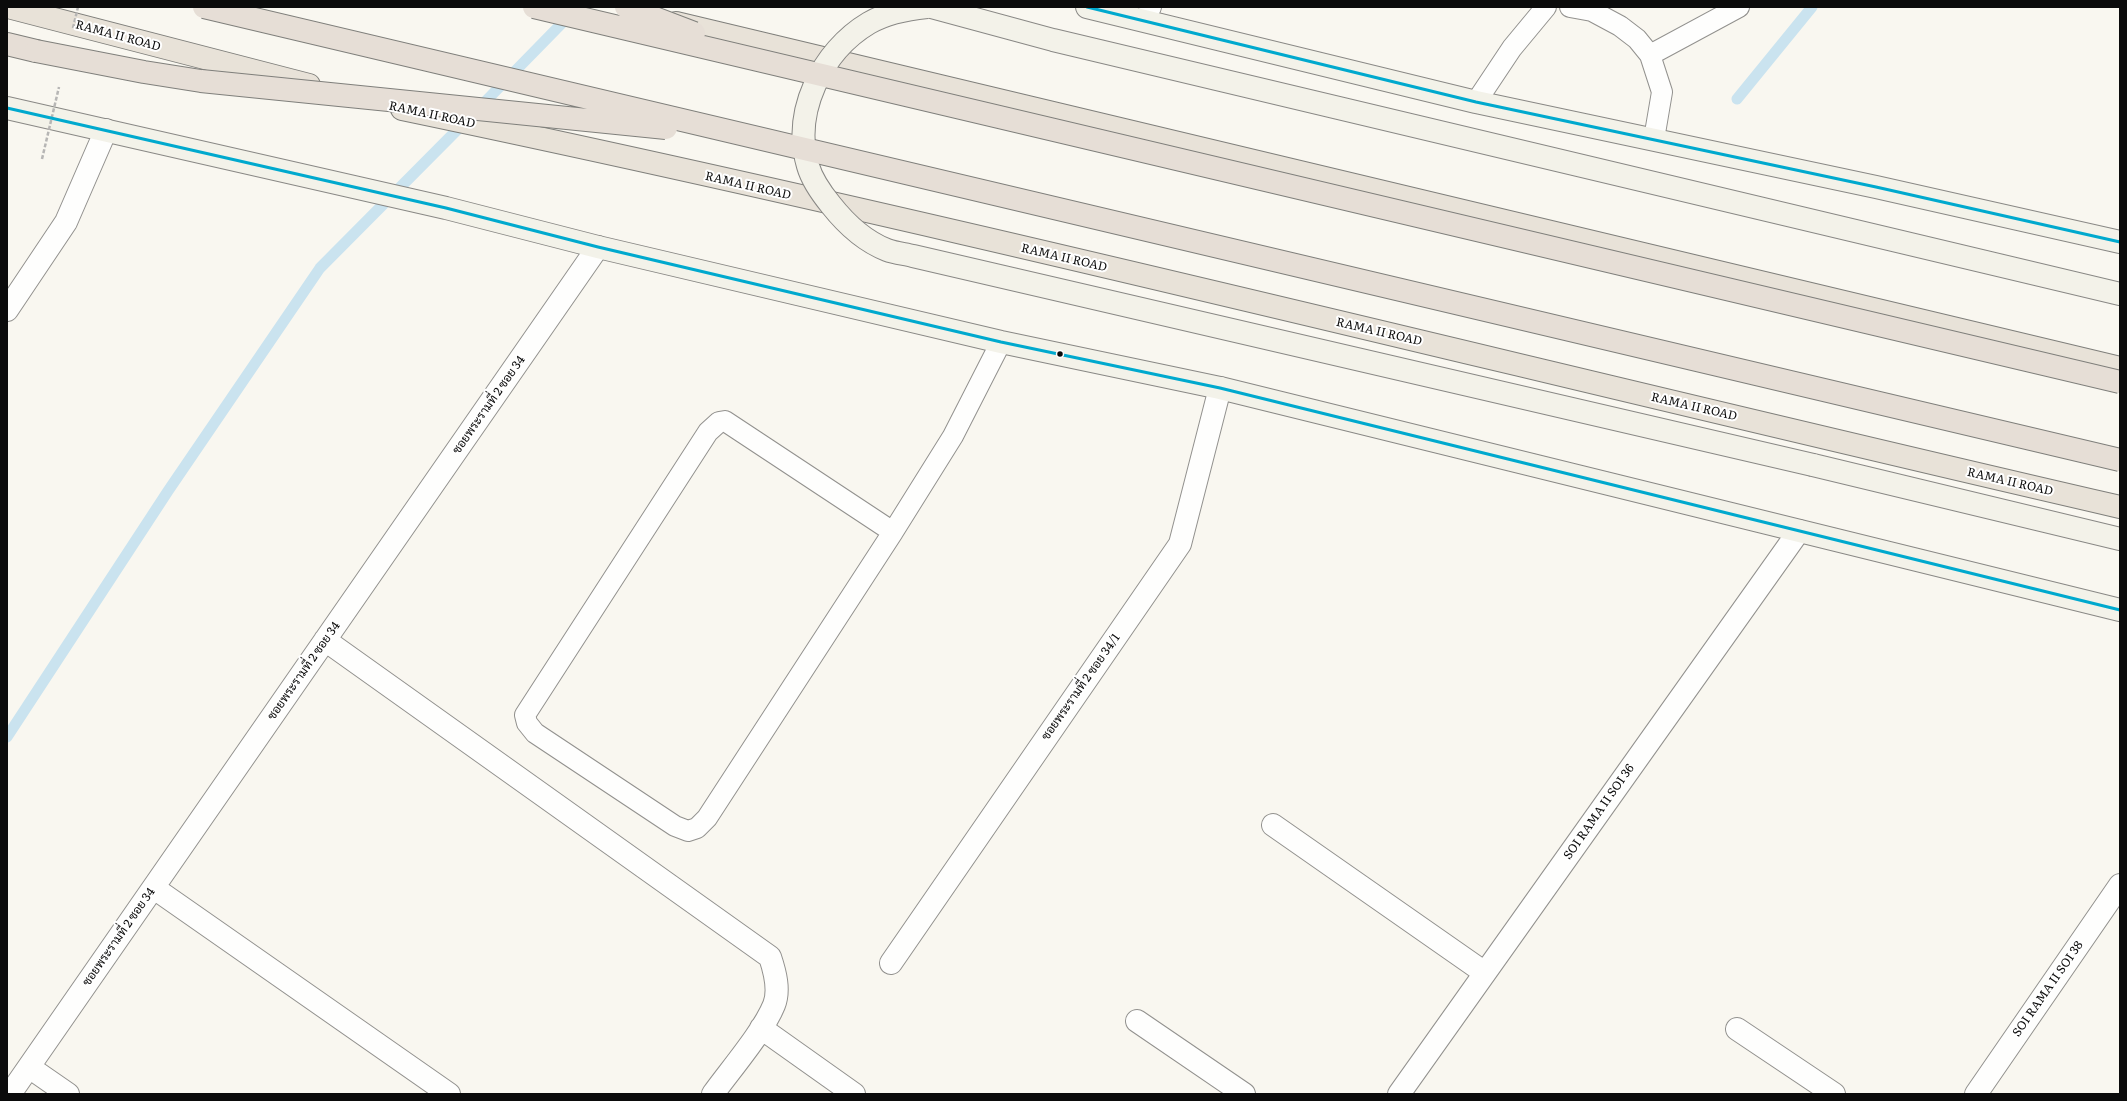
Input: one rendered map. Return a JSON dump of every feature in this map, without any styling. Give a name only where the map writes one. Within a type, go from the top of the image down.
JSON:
[{"type":"highway","name":"RAMA II ROAD","points":[[8,7],[391,107],[530,136],[1070,259],[2120,507]]},
{"type":"highway","points":[[204,7],[2120,460]]},
{"type":"highway","points":[[534,7],[2120,382]]},
{"type":"highway","points":[[612,7],[636,11],[2120,368]]},
{"type":"highway","points":[[636,11],[770,63]]},
{"type":"highway","points":[[7,44],[92,63],[201,80],[753,137]]},
{"type":"main road","points":[[927,7],[900,10],[869,23],[845,42],[829,58],[816,80],[807,108],[804,136],[808,166],[821,192],[843,220],[864,238],[887,250],[1814,466],[2120,539]]},
{"type":"main road","points":[[931,7],[1061,42],[2120,294]]},
{"type":"main road","points":[[1087,7],[1148,13],[1476,102],[1654,139],[2120,242]]},
{"type":"main road","points":[[7,108],[353,186],[446,208],[598,248],[1001,342],[1220,388],[2120,610]]},
{"type":"street","points":[[7,310],[66,222],[106,130]]},
{"type":"street","name":"ซอยพระรามที่ 2 ซอย 34","points":[[10,1094],[598,248]]},
{"type":"street","name":"ซอยพระรามที่ 2 ซอย 34/1","points":[[891,963],[1180,544],[1220,388]]},
{"type":"street","name":"SOI RAMA II SOI 36","points":[[1399,1094],[1799,531]]},
{"type":"street","points":[[325,640],[770,957],[777,978],[774,1004],[761,1028],[713,1094]]},
{"type":"street","points":[[1273,825],[1484,973]]},
{"type":"street","name":"SOI RAMA II SOI 38","points":[[1976,1094],[2120,885]]},
{"type":"street","points":[[154,888],[449,1094]]},
{"type":"street","points":[[1137,1021],[1244,1094]]},
{"type":"street","points":[[761,1028],[854,1094]]},
{"type":"street","points":[[1737,1029],[1834,1094]]},
{"type":"street","points":[[29,1067],[68,1094]]},
{"type":"lane","points":[[1476,102],[1512,48],[1546,7]]},
{"type":"lane","points":[[1570,7],[1592,12],[1620,26],[1637,39],[1650,55],[1662,92],[1654,139]]},
{"type":"lane","points":[[1650,55],[1739,7]]},
{"type":"lane","points":[[893,532],[733,425],[725,421],[719,422],[708,432],[530,706],[525,715],[527,722],[535,733],[675,826],[688,832],[697,828],[706,818],[893,532],[954,436],[1001,342]]},
{"type":"waterway","points":[[1737,99],[1812,7]]},
{"type":"waterway","points":[[477,110],[570,15]]},
{"type":"waterway","points":[[7,737],[168,491],[320,268],[465,122]]},
{"type":"transit line","points":[[1087,7],[1476,102],[1876,187],[2120,242]]},
{"type":"transit line","points":[[7,108],[446,208],[598,247],[1001,342],[1220,388],[2120,610]]}]
